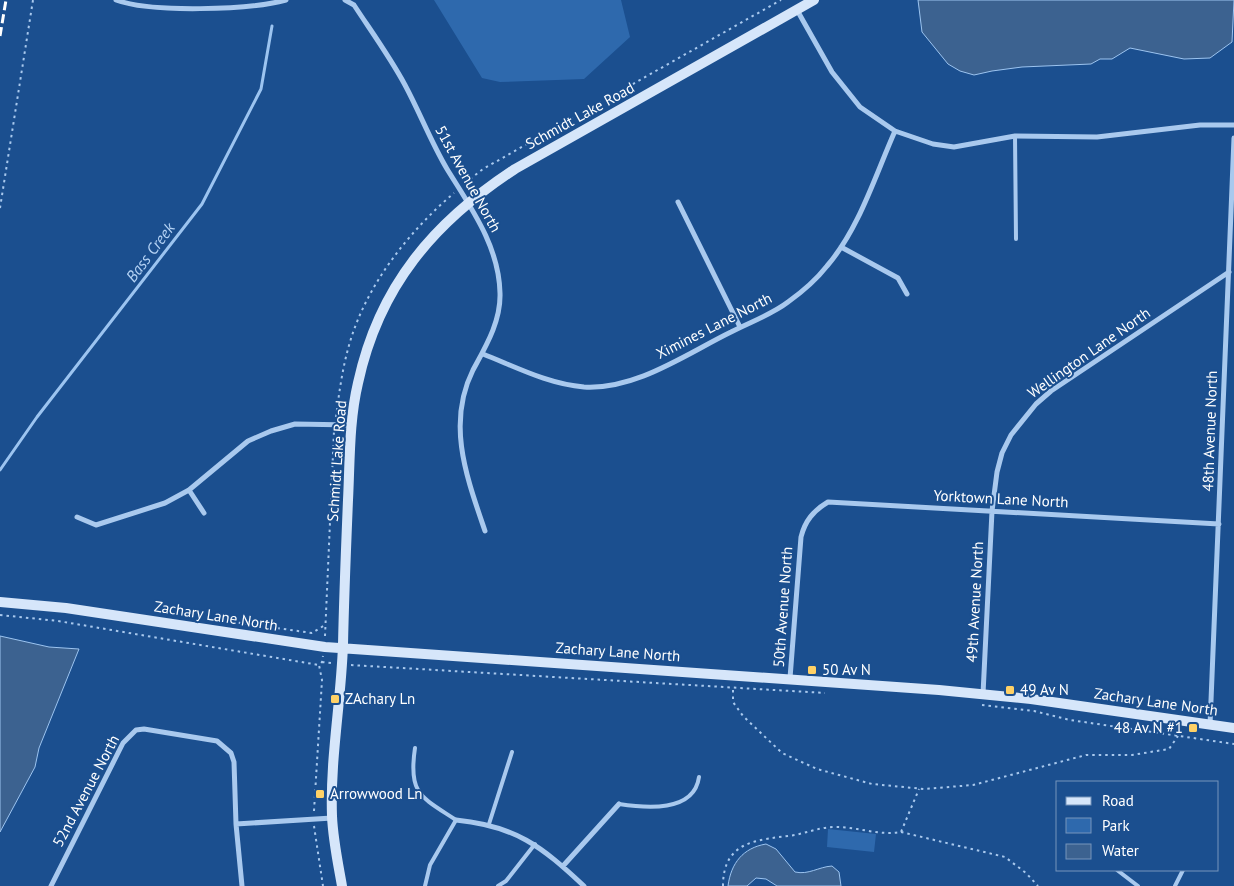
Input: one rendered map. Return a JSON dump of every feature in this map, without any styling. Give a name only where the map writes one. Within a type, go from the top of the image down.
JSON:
[{"type":"street","points":[[116,0],[128,5],[144,7],[247,7],[267,5],[286,0]]},
{"type":"street","name":"51st Avenue North","points":[[345,0],[354,5],[390,59],[448,169],[469,202],[494,253],[500,288],[498,316],[484,354],[473,371],[466,391],[460,416],[459,437],[468,482],[485,531]]},
{"type":"street","name":"Schmidt Lake Road","points":[[342,886],[332,818],[334,752],[342,648],[351,425],[365,356],[383,309],[402,275],[426,244],[452,216],[515,169],[814,0]]},
{"type":"street","points":[[798,10],[845,90],[860,107],[895,131],[933,144],[954,147],[1015,136],[1097,137],[1200,125],[1234,125]]},
{"type":"street","name":"Ximines Lane North","points":[[484,354],[564,384],[608,386],[650,372],[764,317],[787,303],[827,267],[841,247],[895,131]]},
{"type":"street","name":"48th Avenue North","points":[[1210,725],[1234,138]]},
{"type":"street","points":[[678,202],[740,327]]},
{"type":"street","points":[[841,247],[898,278],[907,294]]},
{"type":"street","name":"Wellington Lane North","points":[[992,512],[997,472],[1002,453],[1017,427],[1036,404],[1229,272]]},
{"type":"street","points":[[77,517],[96,525],[165,504],[189,490],[248,441],[271,431],[295,424],[351,425]]},
{"type":"street","points":[[189,490],[204,513]]},
{"type":"street","name":"Yorktown Lane North","points":[[800,537],[804,525],[811,515],[828,502],[834,501],[992,512],[1218,524]]},
{"type":"street","name":"49th Avenue North","points":[[983,694],[992,512]]},
{"type":"street","name":"50th Avenue North","points":[[790,678],[800,537]]},
{"type":"street","name":"Zachary Lane North","points":[[0,602],[66,608],[324,647],[790,678],[983,694],[1234,728]]},
{"type":"street","name":"52nd Avenue North","points":[[51,886],[123,743],[136,730],[152,729],[217,741],[225,746],[231,753],[234,762],[236,824]]},
{"type":"street","points":[[562,866],[619,804]]},
{"type":"street","points":[[242,886],[236,824],[332,818]]},
{"type":"street","points":[[456,820],[499,827],[535,844],[584,886]]},
{"type":"lane","points":[[1015,136],[1016,239]]},
{"type":"lane","points":[[415,748],[413,768],[415,788],[422,798],[456,820],[430,865],[425,886]]},
{"type":"lane","points":[[489,824],[512,752]]},
{"type":"lane","points":[[619,804],[655,807],[677,803],[694,790],[699,777]]},
{"type":"lane","points":[[498,886],[506,881],[535,844]]},
{"type":"lane","points":[[1118,871],[1138,886]]},
{"type":"lane","points":[[1175,886],[1182,871]]},
{"type":"path","points":[[0,208],[33,0]]},
{"type":"path","points":[[0,615],[58,621],[318,665],[322,662],[335,424],[348,347],[369,297],[394,255],[428,215],[483,168],[780,0]]},
{"type":"path","points":[[322,662],[341,665],[733,690],[826,693]]},
{"type":"path","points":[[318,665],[322,680],[313,819],[323,886]]},
{"type":"path","points":[[733,690],[733,702],[743,716],[782,753],[817,769],[872,784],[919,789],[973,785],[1086,755],[1132,755],[1169,749],[1178,736]]},
{"type":"path","points":[[980,705],[1034,711],[1070,720],[1234,744]]},
{"type":"path","points":[[901,832],[919,789]]},
{"type":"path","points":[[723,886],[723,875],[731,857],[753,840],[797,834],[822,827],[901,832],[1005,857],[1026,872],[1038,886]]},
{"type":"green space","points":[[434,0],[621,0],[630,37],[584,79],[500,82],[482,78]]},
{"type":"green space","points":[[828,829],[876,834],[874,852],[827,847]]},
{"type":"water","points":[[918,0],[1234,0],[1232,42],[1210,58],[1184,59],[1130,48],[1112,59],[1100,59],[1091,64],[1022,67],[974,75],[960,71],[948,64],[922,32]]},
{"type":"water","points":[[0,636],[49,647],[79,649],[39,748],[35,767],[0,832]]},
{"type":"water","points":[[766,844],[776,849],[795,872],[800,873],[832,866],[839,872],[841,886],[777,886],[766,879],[756,878],[747,886],[728,886],[732,870],[740,858],[751,849]]},
{"type":"waterway","name":"Bass Creek","points":[[0,470],[37,417],[202,204],[261,89],[272,26]]},
{"type":"railway","points":[[0,36],[6,0]]},
{"type":"place","name":"50 Av N","points":[[812,670]]},
{"type":"place","name":"49 Av N","points":[[1010,690]]},
{"type":"place","name":"ZAchary Ln","points":[[335,699]]},
{"type":"place","name":"48 Av N #1","points":[[1193,728]]},
{"type":"place","name":"Arrowwood Ln","points":[[320,794]]}]
